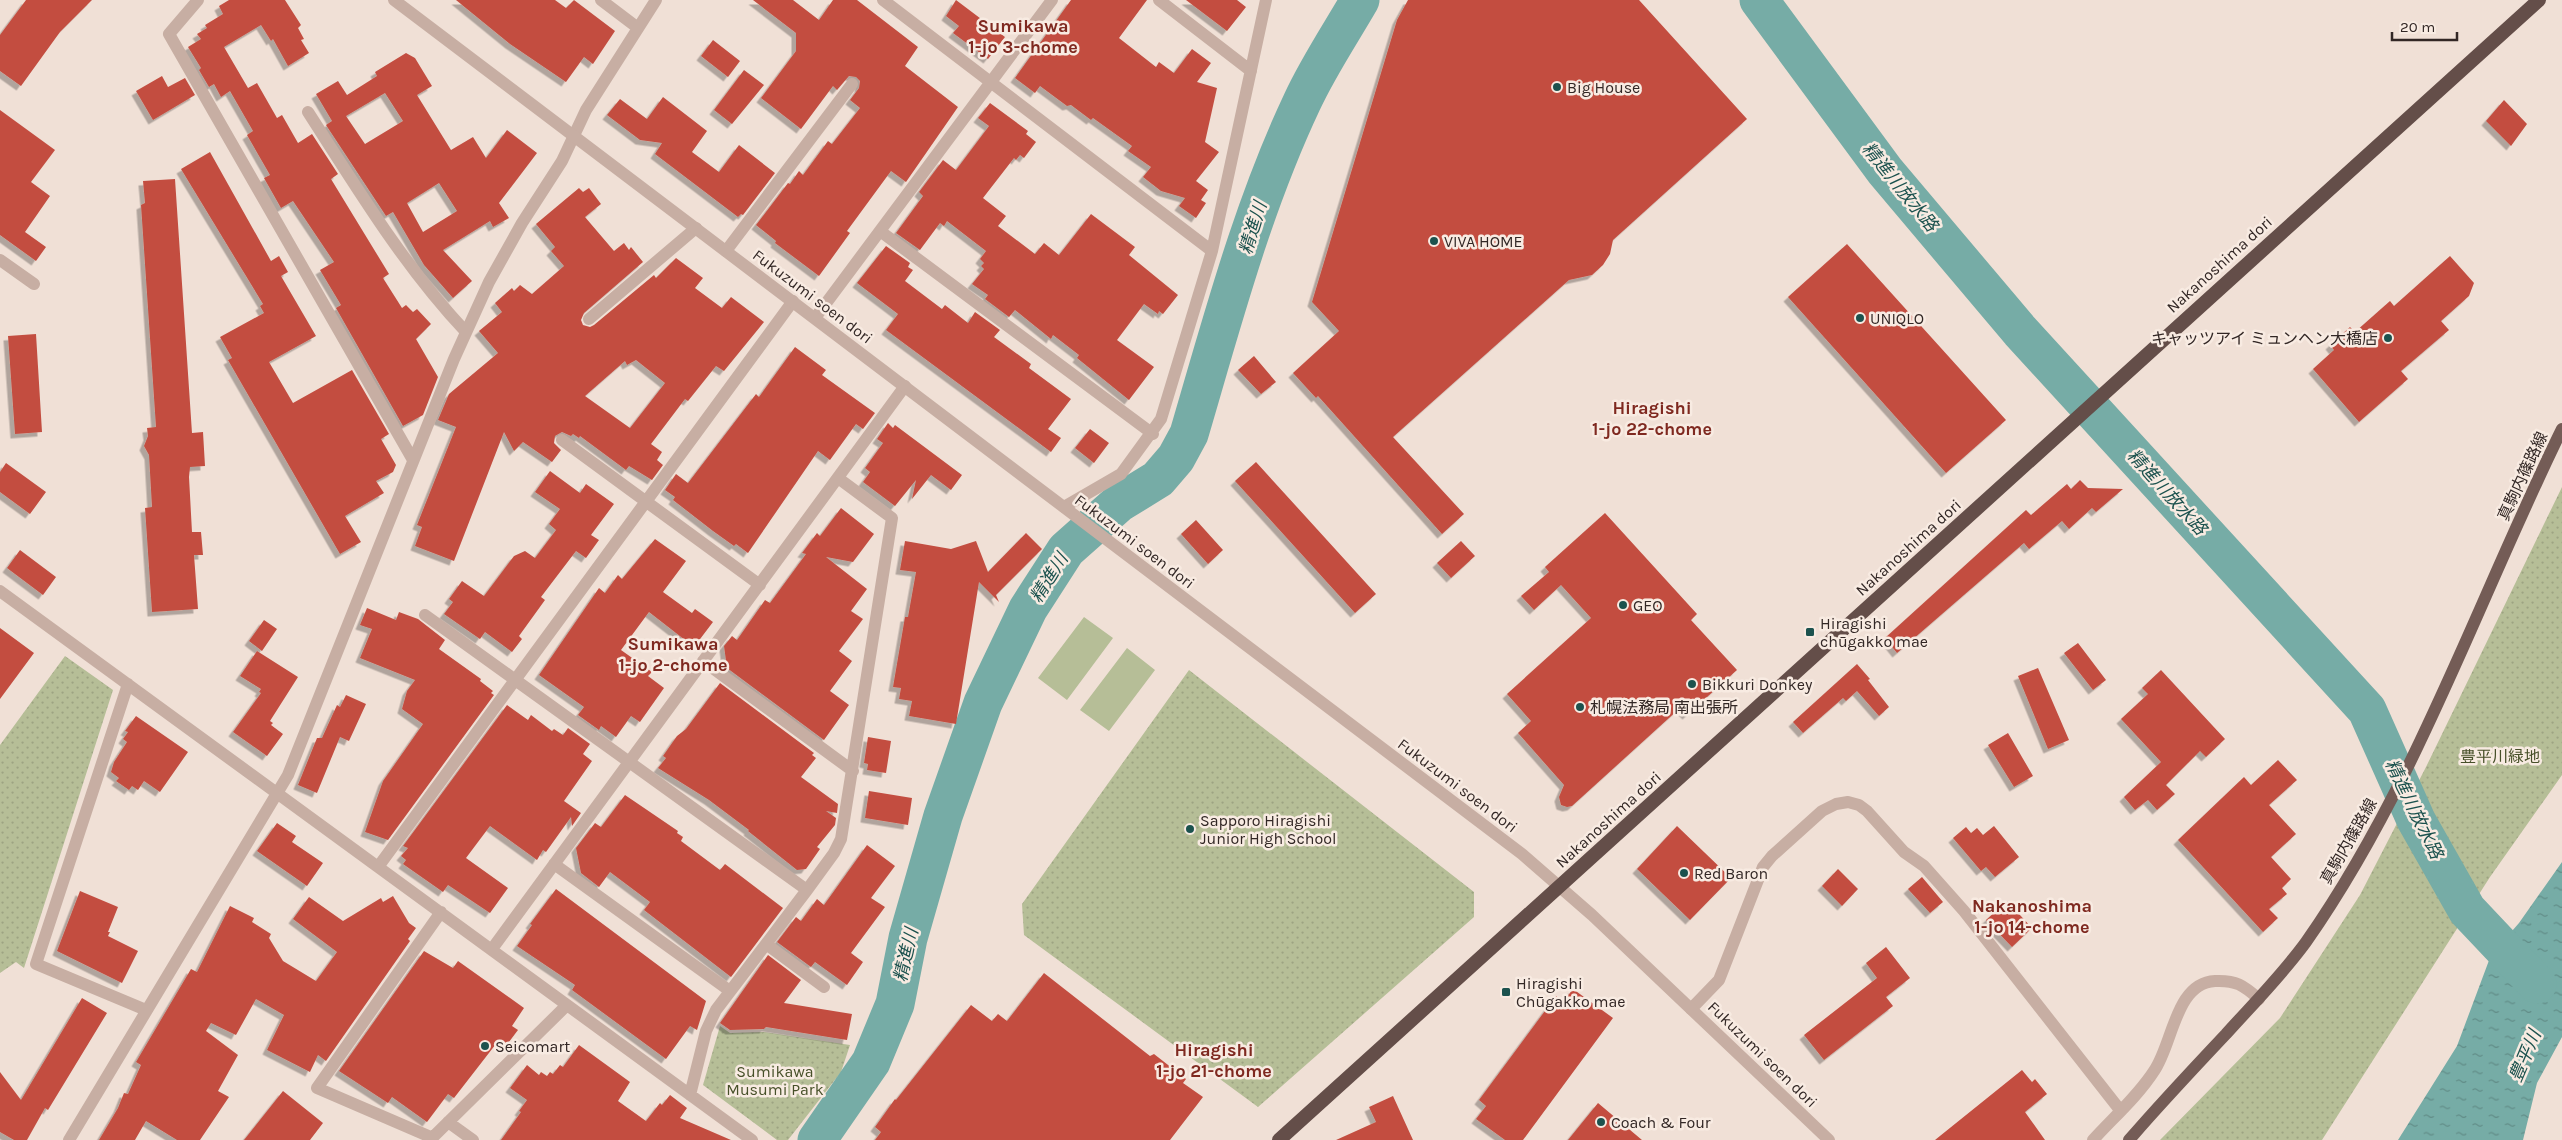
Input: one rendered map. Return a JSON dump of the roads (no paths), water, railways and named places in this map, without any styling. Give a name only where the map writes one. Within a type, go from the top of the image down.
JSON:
[{"type":"highway","name":"Nakanoshima dori","points":[[1279,1140],[2112,384],[2539,0]]},
{"type":"main road","name":"真駒内篠路線","points":[[2129,1140],[2259,999],[2306,941],[2370,838],[2426,728],[2531,493],[2562,430]]},
{"type":"street","points":[[198,0],[169,34],[413,460]]},
{"type":"street","name":"Fukuzumi soen dori","points":[[394,0],[1522,854],[1723,1038],[1829,1140]]},
{"type":"street","points":[[601,0],[638,28]]},
{"type":"street","points":[[69,1140],[288,775],[413,460],[466,332],[489,282],[522,223],[562,161],[586,110],[656,0]]},
{"type":"street","points":[[883,0],[1212,251]]},
{"type":"street","points":[[815,318],[1052,0]]},
{"type":"street","points":[[1159,0],[1252,71]]},
{"type":"street","points":[[1064,507],[1121,474],[1153,434],[1161,419],[1212,251],[1266,0]]},
{"type":"street","points":[[726,251],[852,84]]},
{"type":"street","points":[[308,112],[396,249],[433,297],[466,332]]},
{"type":"street","points":[[589,318],[696,228]]},
{"type":"street","points":[[880,231],[1153,434]]},
{"type":"street","points":[[0,260],[34,284]]},
{"type":"street","points":[[378,867],[793,302]]},
{"type":"street","points":[[492,949],[905,386]]},
{"type":"street","points":[[562,440],[760,585]]},
{"type":"street","points":[[690,1095],[706,1031],[716,1010],[807,890],[834,853],[841,839],[892,518],[838,478]]},
{"type":"street","points":[[0,591],[752,1140]]},
{"type":"street","points":[[425,615],[807,890]]},
{"type":"street","points":[[703,662],[853,771]]},
{"type":"street","points":[[128,684],[36,964],[146,1010]]},
{"type":"street","points":[[1691,1009],[1719,980],[1763,867],[1772,856],[1822,812],[1836,804],[1848,802],[1867,811],[1904,852],[1924,866],[1964,912],[2120,1110]]},
{"type":"street","points":[[554,864],[730,992]]},
{"type":"street","points":[[441,912],[317,1088],[431,1139],[567,1005]]},
{"type":"street","points":[[766,944],[824,987]]},
{"type":"street","points":[[2093,1140],[2157,1067],[2186,996],[2196,986],[2208,981],[2224,980],[2241,983],[2259,999]]},
{"type":"street","points":[[448,1122],[473,1140]]},
{"type":"water","name":"豊平川","points":[[2562,862],[2562,1037],[2537,1083],[2523,1140],[2398,1140],[2457,1046],[2491,955],[2519,923]]},
{"type":"waterway","name":"精進川","points":[[817,1140],[871,1062],[895,1004],[908,938],[943,816],[983,703],[1028,609],[1066,550],[1119,503],[1158,479],[1176,458],[1189,434],[1239,266],[1284,142],[1308,89],[1360,0]]},
{"type":"waterway","name":"精進川放水路","points":[[1759,0],[1885,171],[2020,331],[2367,710],[2416,820],[2467,910],[2537,984]]},
{"type":"place","name":"Big House","points":[[1557,87]]},
{"type":"place","name":"VIVA HOME","points":[[1434,241]]},
{"type":"place","name":"UNIQLO","points":[[1860,318]]},
{"type":"place","name":"キャッツアイ ミュンヘン大橋店","points":[[2388,338]]},
{"type":"place","name":"GEO","points":[[1623,605]]},
{"type":"place","name":"Hiragishi chūgakko mae","points":[[1810,632]]},
{"type":"place","name":"Bikkuri Donkey","points":[[1692,684]]},
{"type":"place","name":"札幌法務局 南出張所","points":[[1580,707]]},
{"type":"place","name":"Sapporo Hiragishi Junior High School","points":[[1190,829]]},
{"type":"place","name":"Red Baron","points":[[1684,873]]},
{"type":"place","name":"Hiragishi Chūgakko mae","points":[[1506,992]]},
{"type":"place","name":"Seicomart","points":[[485,1046]]},
{"type":"place","name":"Coach & Four","points":[[1601,1122]]},
{"type":"district","name":"Sumikawa 1-jo 3-chome","points":[[1023,36]]},
{"type":"district","name":"Hiragishi 1-jo 22-chome","points":[[1652,418]]},
{"type":"district","name":"Sumikawa 1-jo 2-chome","points":[[673,654]]},
{"type":"district","name":"Nakanoshima 1-jo 14-chome","points":[[2032,916]]},
{"type":"district","name":"Hiragishi 1-jo 21-chome","points":[[1214,1060]]},
{"type":"park label","name":"豊平川緑地","points":[[2500,756]]},
{"type":"park label","name":"Sumikawa Musumi Park","points":[[775,1080]]}]
